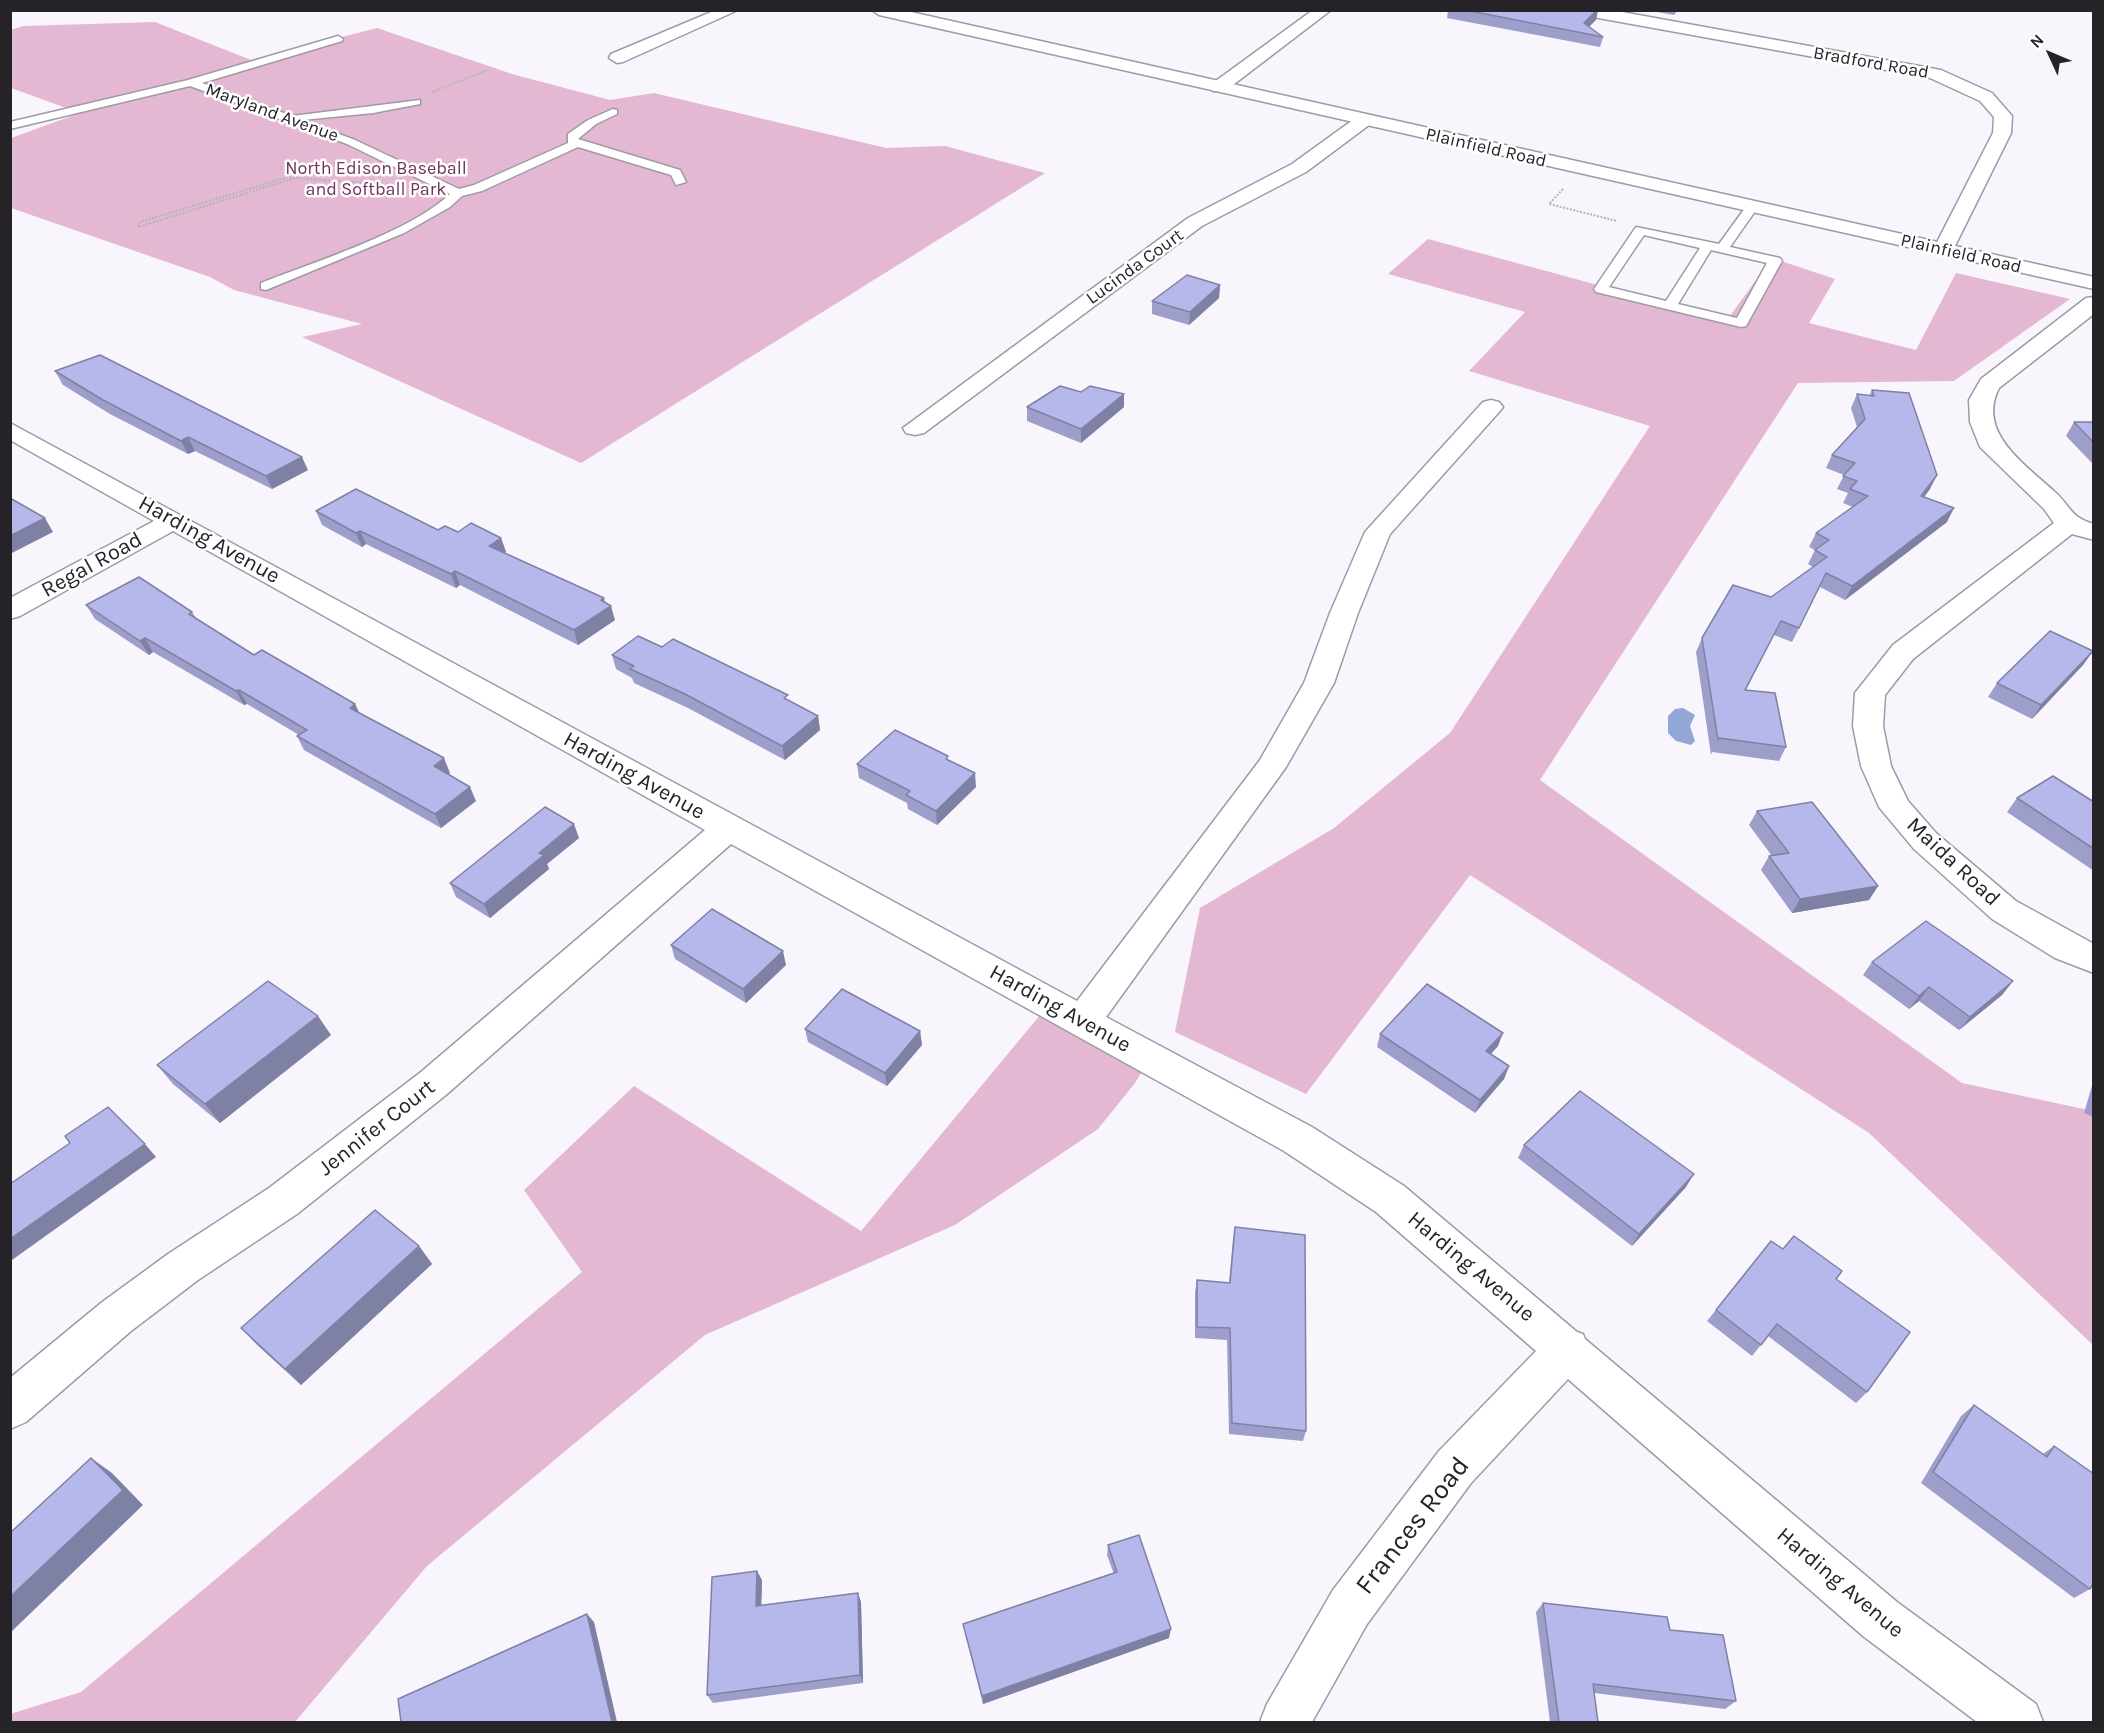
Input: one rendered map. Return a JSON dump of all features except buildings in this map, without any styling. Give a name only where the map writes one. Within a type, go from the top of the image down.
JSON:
[{"type":"street","points":[[617,58],[731,10]]},
{"type":"street","name":"Plainfield Road","points":[[879,10],[1363,121],[2094,283]]},
{"type":"street","points":[[1219,87],[1324,10]]},
{"type":"street","name":"Bradford Road","points":[[1582,10],[1935,74],[1986,97],[2003,116],[2002,133],[1943,250]]},
{"type":"street","name":"Lucinda Court","points":[[915,428],[1196,222],[1299,168],[1363,121]]},
{"type":"street","points":[[2081,529],[1992,447],[1982,422],[1981,400],[1989,384],[2094,303]]},
{"type":"street","points":[[1082,1021],[1277,758],[1319,683],[1344,613],[1378,532],[1491,407]]},
{"type":"street","name":"Harding Avenue","points":[[10,430],[1345,1167],[1390,1199],[1568,1349],[1880,1619],[2018,1722]]},
{"type":"street","name":"Regal Road","points":[[10,610],[173,521]]},
{"type":"street","name":"Maida Road","points":[[2081,529],[1903,652],[1870,693],[1868,726],[1876,766],[1895,807],[1925,841],[2004,910],[2067,948],[2094,959]]},
{"type":"street","name":"Jennifer Court","points":[[10,1407],[116,1317],[183,1267],[283,1201],[425,1090],[728,828]]},
{"type":"street","name":"Frances Road","points":[[1285,1722],[1350,1607],[1448,1476],[1568,1349]]},
{"type":"lane","points":[[191,83],[338,39]]},
{"type":"lane","name":"Maryland Avenue","points":[[10,126],[191,83],[351,142],[458,193]]},
{"type":"lane","points":[[282,116],[331,115],[416,102]]},
{"type":"lane","points":[[613,112],[592,122],[572,136],[572,140],[676,174],[680,183]]},
{"type":"lane","points":[[266,286],[406,228],[448,203],[458,193],[478,188],[577,143]]},
{"type":"lane","points":[[1723,248],[1752,207]]},
{"type":"lane","points":[[1641,230],[1708,245],[1775,261],[1741,323],[1601,288],[1641,230]]},
{"type":"lane","points":[[1670,305],[1708,245]]},
{"type":"path","points":[[426,94],[488,70]]},
{"type":"path","points":[[343,161],[140,222],[138,227],[295,178],[353,181],[390,186]]},
{"type":"green space","name":"North Edison Baseball and Softball Park","points":[[155,22],[251,60],[377,28],[512,74],[610,100],[654,93],[886,148],[945,146],[1045,173],[581,463],[302,337],[362,324],[234,290],[210,277],[11,208],[11,138],[80,113],[11,88],[11,30],[23,26]]},
{"type":"green space","points":[[1428,239],[1727,320],[1772,258],[1835,279],[1809,323],[1916,350],[1956,273],[2070,299],[1954,381],[1798,383],[1540,780],[1962,1083],[2093,1111],[2093,1345],[1869,1133],[1470,875],[1306,1094],[1175,1032],[1200,908],[1334,828],[1450,733],[1650,426],[1469,371],[1525,312],[1388,274]]},
{"type":"green space","points":[[1050,1003],[1150,1058],[1135,1083],[1098,1129],[955,1225],[705,1335],[427,1566],[295,1722],[11,1722],[10,1714],[81,1692],[582,1272],[524,1190],[634,1086],[861,1231]]},
{"type":"water","points":[[1683,708],[1695,715],[1690,726],[1695,741],[1691,745],[1676,741],[1668,733],[1668,716],[1675,709]]}]
